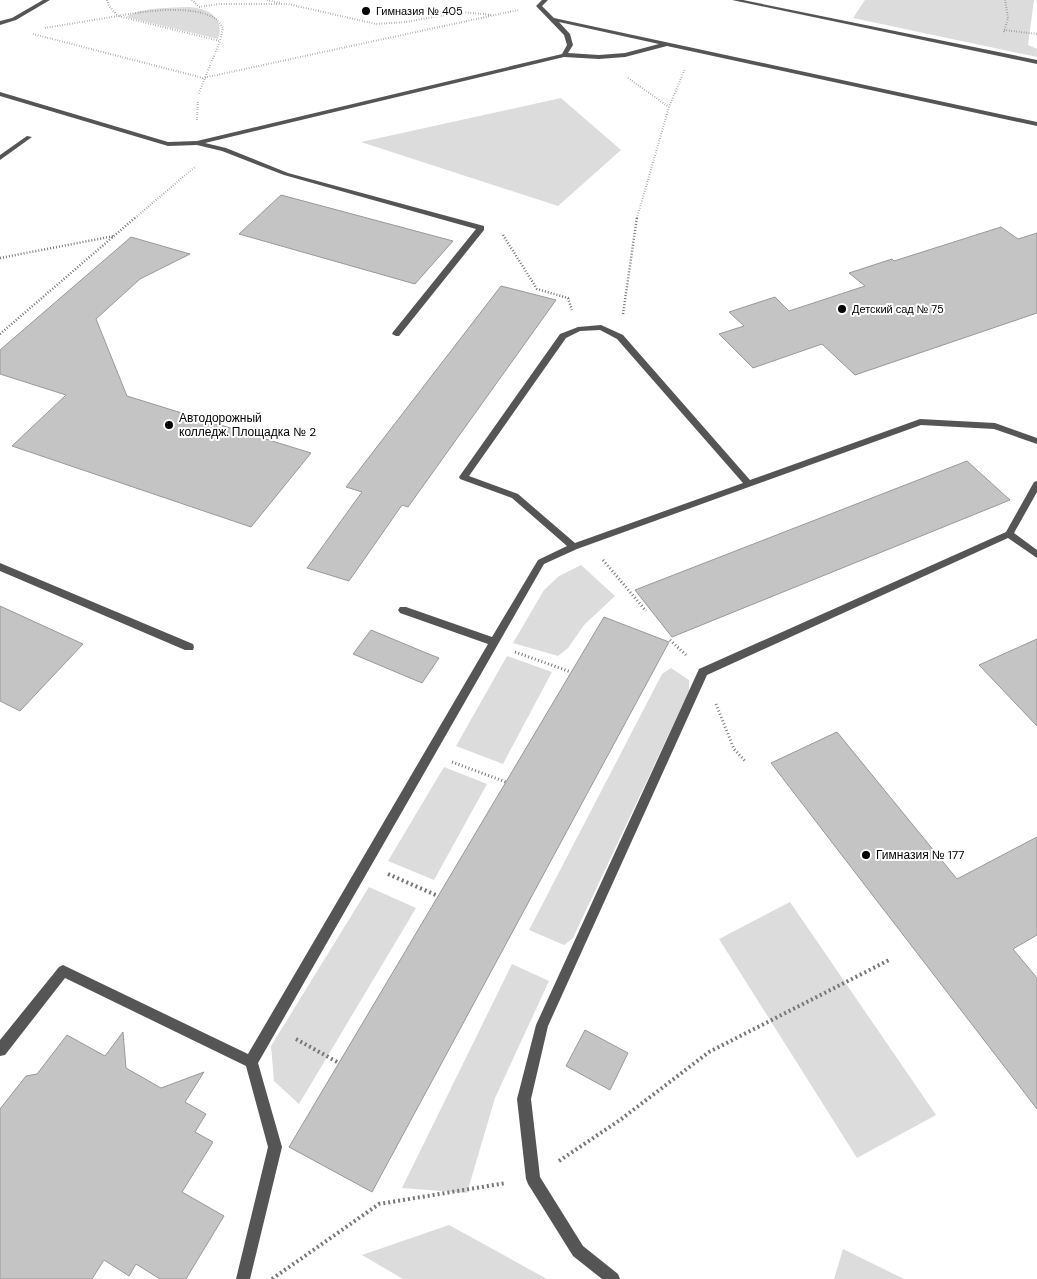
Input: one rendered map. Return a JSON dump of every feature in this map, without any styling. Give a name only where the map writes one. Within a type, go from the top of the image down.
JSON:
[{"type":"lane","points":[[0,23],[14,19],[47,0]]},
{"type":"lane","points":[[546,0],[539,6],[567,34],[570,45],[564,55]]},
{"type":"lane","points":[[735,0],[1037,62]]},
{"type":"lane","points":[[551,19],[1037,124]]},
{"type":"lane","points":[[0,94],[168,144],[196,143],[564,55],[598,57],[626,55],[667,44]]},
{"type":"lane","points":[[0,158],[29,137]]},
{"type":"lane","points":[[196,143],[218,148],[286,174],[481,228],[396,334]]},
{"type":"lane","points":[[574,547],[515,496],[463,477],[563,336],[578,329],[601,327],[620,337],[749,484]]},
{"type":"lane","points":[[244,1279],[275,1148],[251,1062],[541,562],[574,547],[920,422],[995,426],[1037,441]]},
{"type":"lane","points":[[613,1279],[578,1251],[533,1179],[524,1099],[542,1024],[703,672],[1009,534],[1037,484]]},
{"type":"lane","points":[[1009,534],[1037,555]]},
{"type":"lane","points":[[0,566],[189,647]]},
{"type":"lane","points":[[403,610],[494,643]]},
{"type":"lane","points":[[0,1050],[62,971],[251,1062]]},
{"type":"path","points":[[107,0],[109,6],[118,16],[220,41]]},
{"type":"path","points":[[192,0],[199,6],[209,9]]},
{"type":"path","points":[[267,0],[376,24],[406,22],[462,12],[494,16]]},
{"type":"path","points":[[996,54],[1008,18],[1005,0]]},
{"type":"path","points":[[193,6],[288,4]]},
{"type":"path","points":[[43,29],[151,9],[187,6]]},
{"type":"path","points":[[24,32],[204,78],[539,6]]},
{"type":"path","points":[[198,95],[224,31],[222,23],[216,15]]},
{"type":"path","points":[[1004,30],[1037,34]]},
{"type":"path","points":[[620,337],[635,225],[669,107],[692,49]]},
{"type":"path","points":[[598,57],[669,107]]},
{"type":"path","points":[[0,334],[218,148]]},
{"type":"path","points":[[0,258],[114,236]]},
{"type":"path","points":[[516,255],[537,289],[568,298],[578,329]]},
{"type":"path","points":[[588,542],[646,611]]},
{"type":"path","points":[[494,643],[571,672]]},
{"type":"path","points":[[734,749],[746,762]]},
{"type":"path","points":[[430,754],[506,782]]},
{"type":"path","points":[[366,865],[438,896]]},
{"type":"path","points":[[272,1279],[379,1204],[533,1179],[620,1120],[708,1052],[891,959]]},
{"type":"path","points":[[272,1026],[339,1063]]},
{"type":"shaded area","points":[[865,0],[1034,0],[1028,45],[1037,49],[1037,57],[853,18]]},
{"type":"shaded area","points":[[188,7],[202,9],[217,19],[220,31],[218,39],[126,17],[140,11]]},
{"type":"shaded area","points":[[561,98],[621,150],[558,206],[361,142]]},
{"type":"shaded area","points":[[581,565],[615,596],[584,625],[568,648],[558,656],[513,643],[544,590],[559,576]]},
{"type":"shaded area","points":[[507,656],[552,672],[503,764],[456,746]]},
{"type":"shaded area","points":[[671,668],[689,680],[689,691],[573,938],[564,945],[529,930],[662,674]]},
{"type":"shaded area","points":[[444,767],[487,784],[434,880],[388,861]]},
{"type":"shaded area","points":[[369,887],[416,908],[299,1104],[274,1081],[271,1046]]},
{"type":"shaded area","points":[[790,902],[936,1115],[857,1158],[719,939]]},
{"type":"shaded area","points":[[512,964],[549,981],[495,1098],[467,1193],[402,1188]]},
{"type":"shaded area","points":[[449,1225],[547,1279],[403,1279],[362,1255]]},
{"type":"shaded area","points":[[843,1249],[904,1279],[834,1279]]},
{"type":"building","points":[[281,195],[453,241],[415,284],[239,234]]},
{"type":"building","points":[[1001,227],[1018,239],[1037,233],[1037,313],[855,375],[822,344],[753,368],[719,334],[744,326],[729,312],[775,297],[789,311],[865,286],[849,273],[892,259],[894,261]]},
{"type":"building","points":[[131,237],[190,254],[140,279],[96,319],[127,396],[311,453],[251,527],[12,446],[66,395],[0,374],[0,350]]},
{"type":"building","points":[[501,286],[556,300],[408,507],[402,505],[349,581],[307,568],[362,492],[346,487]]},
{"type":"building","points":[[967,461],[1010,500],[672,637],[635,590]]},
{"type":"building","points":[[0,606],[83,644],[20,711],[0,701]]},
{"type":"building","points":[[604,617],[669,642],[372,1192],[289,1147]]},
{"type":"building","points":[[371,630],[439,658],[422,683],[353,654]]},
{"type":"building","points":[[1037,639],[1037,726],[979,665]]},
{"type":"building","points":[[837,732],[957,879],[1037,837],[1037,935],[1013,949],[1037,978],[1037,1109],[771,763]]},
{"type":"building","points":[[585,1030],[628,1053],[610,1090],[566,1066]]},
{"type":"building","points":[[123,1032],[126,1068],[161,1088],[204,1072],[185,1102],[206,1114],[195,1132],[213,1142],[182,1192],[224,1216],[186,1279],[160,1279],[136,1264],[129,1276],[104,1260],[92,1279],[0,1279],[0,1109],[26,1076],[37,1074],[67,1035],[105,1056]]},
{"type":"place","name":"Гимназия № 405","points":[[366,11]]},
{"type":"place","name":"Детский сад № 75","points":[[842,309]]},
{"type":"place","name":"Автодорожный колледж. Площадка № 2","points":[[169,425]]},
{"type":"place","name":"Гимназия № 177","points":[[866,855]]}]
